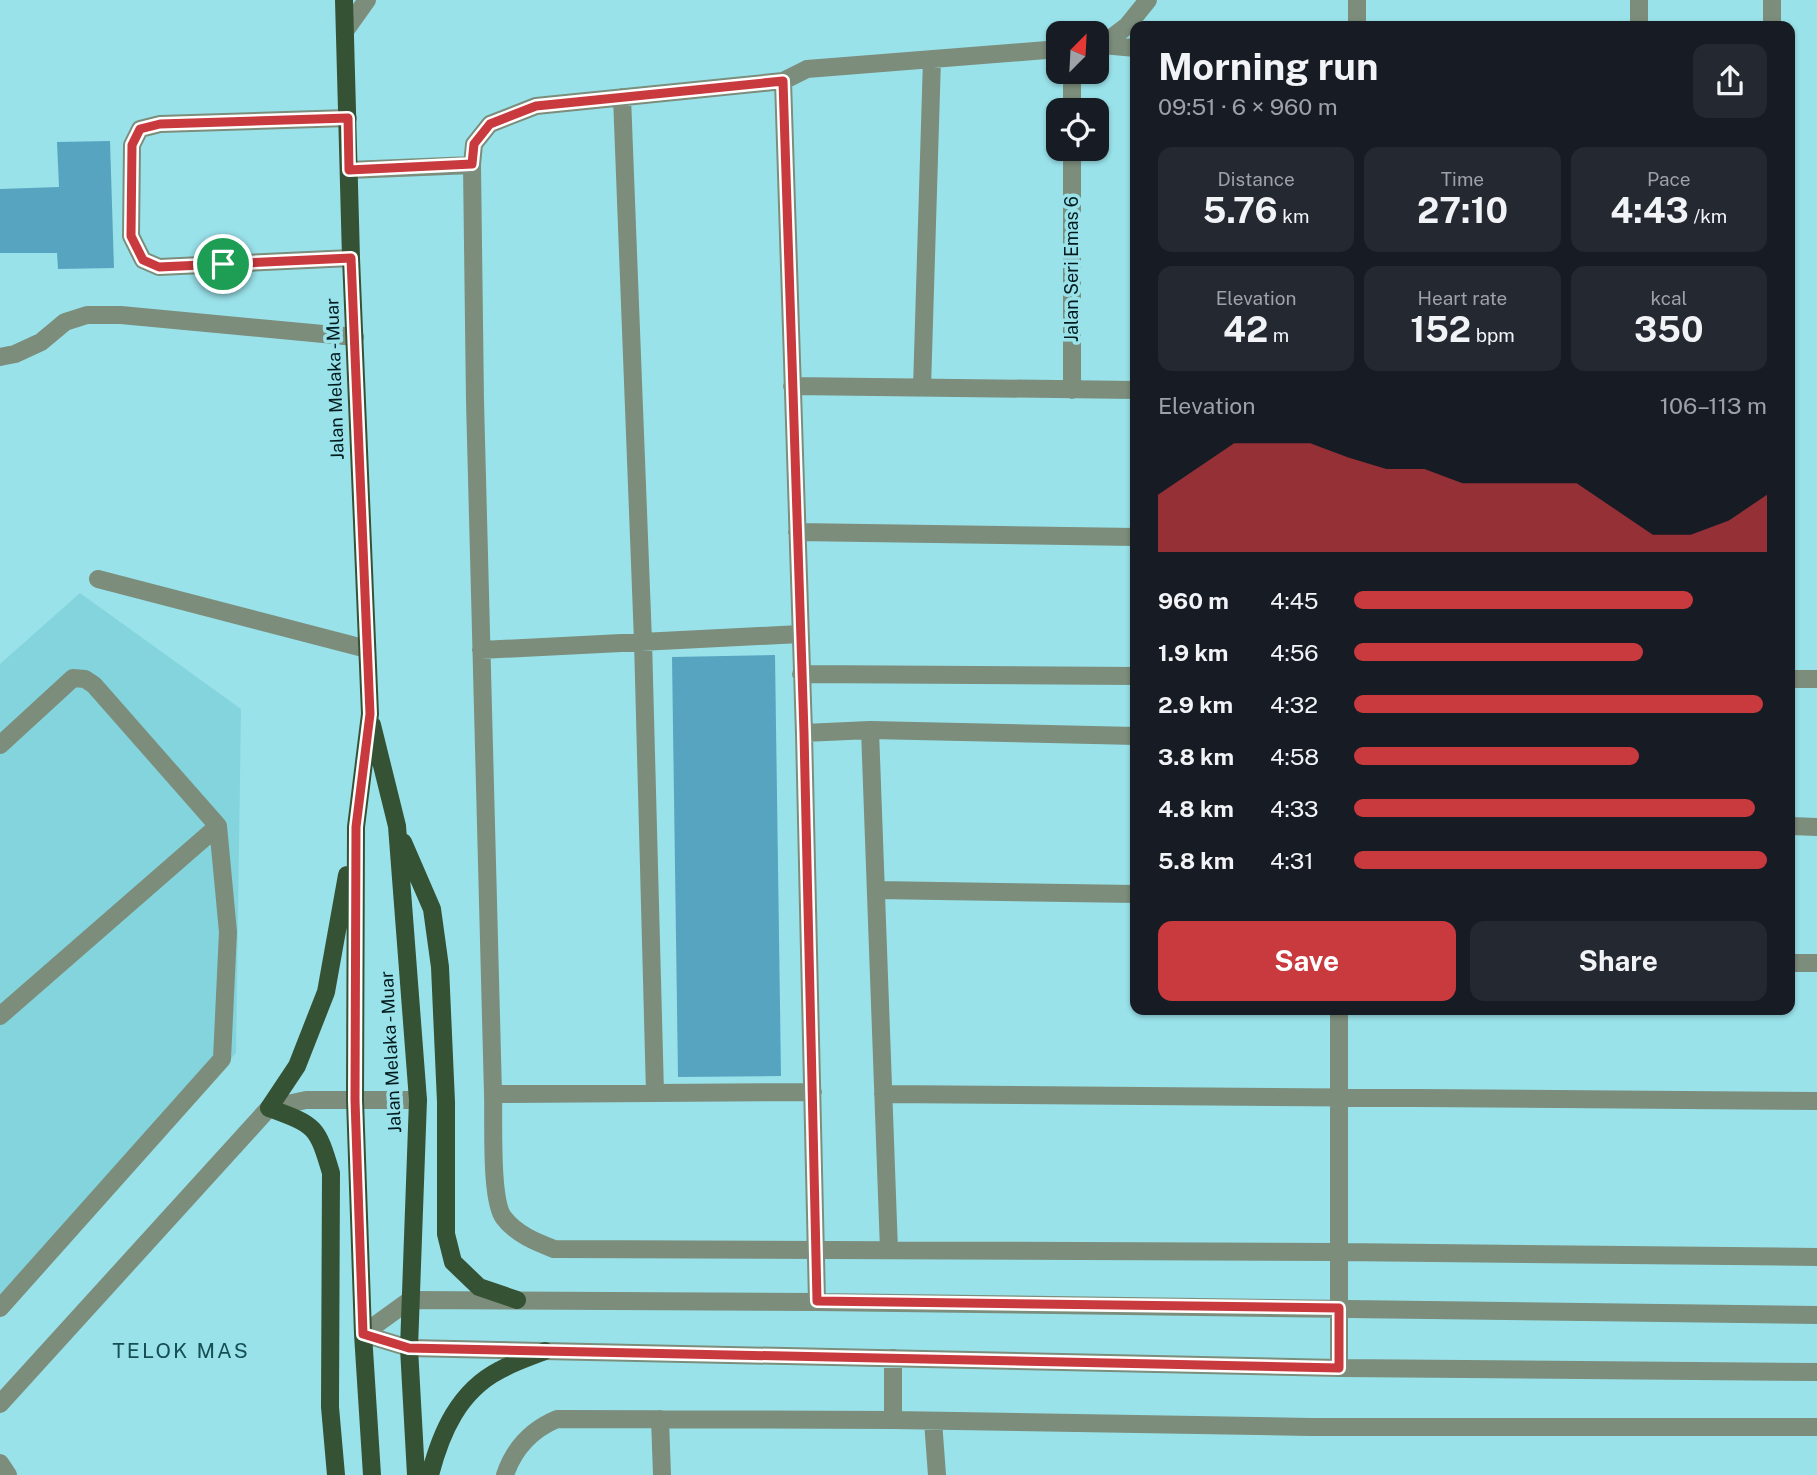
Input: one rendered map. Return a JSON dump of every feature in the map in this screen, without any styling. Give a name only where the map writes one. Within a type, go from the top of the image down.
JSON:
[{"type":"main road","name":"Jalan Melaka - Muar","points":[[344,0],[351,258],[370,714],[356,827],[355,1100],[363,1334],[372,1475]]},
{"type":"main road","name":"Jalan Melaka - Muar","points":[[370,714],[397,826],[418,1100],[409,1348],[416,1475]]},
{"type":"main road","points":[[397,826],[432,909],[440,967],[446,1102],[446,1234],[453,1262],[479,1287],[517,1300]]},
{"type":"main road","points":[[336,1475],[330,1407],[331,1173],[320,1136],[302,1120],[268,1108],[297,1066],[326,992],[356,827]]},
{"type":"main road","points":[[430,1475],[439,1440],[466,1394],[499,1370],[545,1351]]},
{"type":"street","points":[[345,31],[367,0]]},
{"type":"street","points":[[1131,21],[1148,0]]},
{"type":"street","points":[[1357,0],[1357,21]]},
{"type":"street","points":[[1639,0],[1639,21]]},
{"type":"street","points":[[1772,0],[1772,21]]},
{"type":"street","points":[[1110,39],[1130,22]]},
{"type":"street","points":[[1110,47],[1130,48]]},
{"type":"street","points":[[1046,50],[807,69],[783,81],[536,106],[490,124],[474,144],[472,164],[481,650],[496,1200],[503,1218],[528,1239],[554,1249],[1817,1257]]},
{"type":"street","points":[[922,388],[932,59]]},
{"type":"street","points":[[783,81],[804,733],[817,1301]]},
{"type":"street","points":[[622,97],[643,641],[655,1093]]},
{"type":"street","points":[[348,118],[160,124],[140,129],[132,145],[131,236],[143,260],[159,267],[351,258]]},
{"type":"street","name":"Jalan Seri Emas 6","points":[[1072,161],[1072,390]]},
{"type":"street","points":[[349,170],[472,164]]},
{"type":"street","points":[[0,357],[15,354],[41,342],[65,322],[87,315],[121,315],[355,337]]},
{"type":"street","points":[[792,386],[1130,390]]},
{"type":"street","points":[[797,532],[1130,537]]},
{"type":"street","points":[[98,579],[367,649]]},
{"type":"street","points":[[481,650],[800,634]]},
{"type":"street","points":[[801,674],[1130,676]]},
{"type":"street","points":[[0,745],[74,678],[85,679],[94,685],[219,826],[228,932],[222,1059],[1,1305]]},
{"type":"street","points":[[1795,679],[1817,679]]},
{"type":"street","points":[[804,733],[870,730],[1130,736]]},
{"type":"street","points":[[870,730],[888,1250]]},
{"type":"street","points":[[0,1016],[219,826]]},
{"type":"street","points":[[1795,826],[1817,827]]},
{"type":"street","points":[[876,890],[1130,894]]},
{"type":"street","points":[[1795,963],[1817,963]]},
{"type":"street","points":[[1339,1015],[1339,1368]]},
{"type":"street","points":[[493,1094],[813,1092]]},
{"type":"street","points":[[883,1094],[1817,1101]]},
{"type":"street","points":[[0,1404],[268,1108],[306,1100],[418,1100]]},
{"type":"street","points":[[363,1334],[410,1300],[817,1301],[1817,1315]]},
{"type":"street","points":[[363,1334],[409,1348],[1339,1368],[1817,1372]]},
{"type":"street","points":[[893,1358],[893,1420]]},
{"type":"street","points":[[505,1475],[509,1462],[522,1444],[539,1427],[557,1419],[893,1420],[1310,1427],[1817,1427]]},
{"type":"street","points":[[660,1419],[662,1475]]},
{"type":"street","points":[[933,1421],[937,1475]]},
{"type":"street","points":[[0,1463],[8,1475]]},
{"type":"shaded area","points":[[80,593],[241,709],[236,1053],[0,1311],[0,664]]},
{"type":"building","points":[[110,141],[114,268],[58,269],[57,253],[0,253],[0,189],[59,187],[57,142]]},
{"type":"building","points":[[775,655],[781,1076],[678,1077],[672,657]]},
{"type":"district","name":"TELOK MAS","points":[[181,1351]]},
{"type":"route","points":[[783,81],[804,733],[817,1301],[1339,1308],[1339,1368],[409,1348],[363,1334],[355,1100],[356,827],[370,714],[351,258],[223,264],[159,267],[143,260],[131,236],[132,145],[140,129],[160,124],[348,118],[349,170],[472,164],[474,144],[490,124],[536,106],[783,81]]}]
